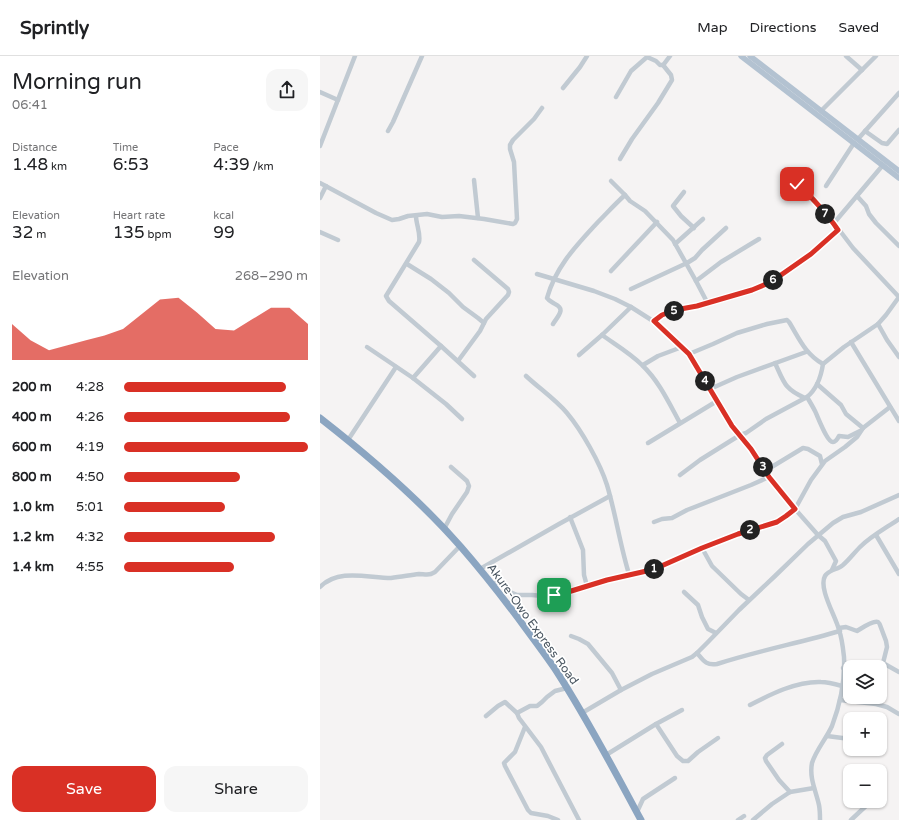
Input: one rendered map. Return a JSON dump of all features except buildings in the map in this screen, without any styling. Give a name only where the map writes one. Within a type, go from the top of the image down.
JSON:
[{"type":"highway","name":"Akure-Owo Express Road","points":[[320,418],[384,470],[424,508],[480,569],[557,672],[606,755],[638,817]]},
{"type":"main road","points":[[742,56],[856,141],[898,175]]},
{"type":"main road","points":[[750,56],[821,111],[827,119]]},
{"type":"main road","points":[[856,141],[883,165],[898,175]]},
{"type":"street","points":[[320,146],[355,56]]},
{"type":"street","points":[[388,131],[422,56]]},
{"type":"street","points":[[563,88],[587,56]]},
{"type":"street","points":[[663,65],[670,56]]},
{"type":"street","points":[[846,56],[862,70]]},
{"type":"street","points":[[821,111],[876,56]]},
{"type":"street","points":[[616,97],[631,71],[647,57],[656,61],[660,65],[663,65],[671,75],[672,80],[658,103],[632,138],[620,159]]},
{"type":"street","points":[[320,92],[338,100]]},
{"type":"street","points":[[826,186],[856,141],[899,93]]},
{"type":"street","points":[[320,183],[385,218],[392,220],[408,216],[428,214],[442,217],[459,216],[478,218],[511,225],[515,223],[517,219],[514,164],[510,145],[542,108]]},
{"type":"street","points":[[865,131],[882,143],[887,144],[899,130]]},
{"type":"street","points":[[834,223],[883,165]]},
{"type":"street","points":[[474,180],[478,218]]},
{"type":"street","points":[[611,181],[630,201],[645,211],[657,222],[673,240],[687,263],[707,302]]},
{"type":"street","points":[[680,475],[700,460],[740,435],[746,433],[766,419],[806,398],[817,384],[821,373],[822,364],[878,324],[899,297],[853,248],[834,223],[797,184]]},
{"type":"street","points":[[320,198],[326,186]]},
{"type":"street","points":[[684,192],[673,206],[680,216],[694,228]]},
{"type":"street","points":[[553,324],[561,310],[558,305],[547,298],[554,278],[563,262],[625,195]]},
{"type":"street","points":[[857,196],[866,206],[869,214],[876,223],[899,246]]},
{"type":"street","points":[[416,216],[420,238],[418,244],[387,295],[387,298],[474,376]]},
{"type":"street","points":[[676,244],[703,219]]},
{"type":"street","points":[[611,272],[657,222]]},
{"type":"street","points":[[631,289],[695,258],[726,228]]},
{"type":"street","points":[[654,321],[662,315],[675,310],[752,290],[771,282],[811,254],[838,230]]},
{"type":"street","points":[[320,232],[338,240]]},
{"type":"street","points":[[696,281],[721,262],[759,239]]},
{"type":"street","points":[[458,361],[480,331],[486,319],[509,292],[508,289],[474,260]]},
{"type":"street","points":[[407,264],[431,279],[449,293],[484,324]]},
{"type":"street","points":[[536,274],[554,278],[614,299],[654,321],[682,347],[689,354],[732,426],[757,458],[769,477],[818,535],[826,541],[836,558],[836,563],[832,570]]},
{"type":"street","points":[[579,355],[602,336],[630,307]]},
{"type":"street","points":[[689,354],[737,333],[787,320],[806,352],[822,364]]},
{"type":"street","points":[[878,324],[899,357]]},
{"type":"street","points":[[602,336],[643,365],[661,389],[680,423]]},
{"type":"street","points":[[851,342],[899,421]]},
{"type":"street","points":[[413,378],[441,346]]},
{"type":"street","points":[[368,347],[413,378],[446,404],[462,419]]},
{"type":"street","points":[[643,365],[658,356],[682,347]]},
{"type":"street","points":[[710,389],[737,377],[806,352]]},
{"type":"street","points":[[775,363],[786,387],[806,398],[827,436],[833,442],[838,439],[838,436],[848,437],[862,429],[890,407]]},
{"type":"street","points":[[348,440],[396,367]]},
{"type":"street","points":[[526,376],[566,412],[592,450],[607,484],[629,574]]},
{"type":"street","points":[[817,384],[840,405],[846,414],[862,429]]},
{"type":"street","points":[[648,443],[717,401]]},
{"type":"street","points":[[491,583],[500,583],[510,592],[517,595],[532,594],[544,596],[560,594],[629,574],[651,570],[738,534],[777,522],[795,509],[806,487],[822,464],[855,438],[862,429]]},
{"type":"street","points":[[765,471],[803,448],[816,453],[821,458],[822,464]]},
{"type":"street","points":[[444,529],[467,492],[469,486],[467,481],[451,467]]},
{"type":"street","points":[[654,522],[672,518],[687,510],[769,477]]},
{"type":"street","points":[[582,713],[652,674],[692,657],[749,600],[818,535],[840,519],[861,512],[899,495]]},
{"type":"street","points":[[480,569],[570,517],[610,496]]},
{"type":"street","points":[[570,517],[583,550],[584,575],[587,586]]},
{"type":"street","points":[[844,660],[839,630],[823,586],[825,575],[832,570],[841,567],[861,546],[899,519]]},
{"type":"street","points":[[876,535],[899,574]]},
{"type":"street","points":[[320,587],[328,580],[353,575],[392,578],[432,574],[460,546]]},
{"type":"street","points":[[702,548],[712,566],[749,600]]},
{"type":"street","points":[[684,592],[698,605],[708,629],[716,633]]},
{"type":"street","points":[[697,653],[707,664],[717,664],[765,650],[818,638],[846,627],[857,631],[865,625],[876,622],[880,625],[886,644],[884,660]]},
{"type":"street","points":[[571,636],[588,644],[612,673],[621,690]]},
{"type":"street","points":[[887,665],[899,672]]},
{"type":"street","points":[[820,820],[819,806],[811,774],[812,764],[832,725],[840,700],[843,677]]},
{"type":"street","points":[[750,705],[771,694],[794,686],[822,682],[842,686]]},
{"type":"street","points":[[517,713],[530,706],[537,706],[555,691],[567,688]]},
{"type":"street","points":[[840,700],[876,704],[887,707],[899,714]]},
{"type":"street","points":[[486,716],[505,702],[517,713],[525,727],[541,747],[579,820]]},
{"type":"street","points":[[606,755],[656,724],[682,710]]},
{"type":"street","points":[[656,724],[677,756],[683,761],[688,760],[718,738]]},
{"type":"street","points":[[525,727],[515,752],[504,763],[505,766],[528,810],[531,813],[548,816],[558,820]]},
{"type":"street","points":[[826,736],[843,739]]},
{"type":"street","points":[[782,744],[765,758],[774,774],[790,792]]},
{"type":"street","points":[[638,817],[643,799],[675,778]]},
{"type":"street","points":[[753,820],[772,804],[790,792],[814,788]]},
{"type":"street","points":[[851,820],[864,808]]},
{"type":"street","points":[[738,820],[744,816]]},
{"type":"route","points":[[554,595],[629,574],[651,570],[738,534],[777,522],[795,509],[769,477],[751,449],[732,426],[689,354],[654,321],[662,315],[675,310],[697,306],[761,287],[771,282],[803,260],[838,230],[834,223],[797,184]]}]
